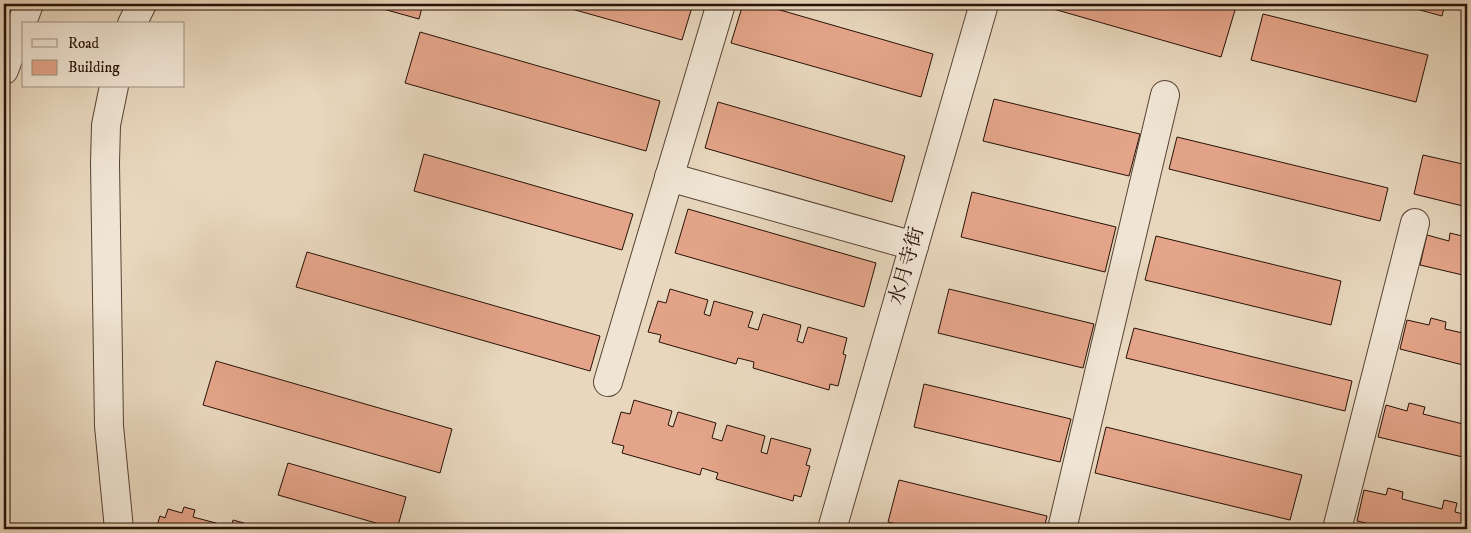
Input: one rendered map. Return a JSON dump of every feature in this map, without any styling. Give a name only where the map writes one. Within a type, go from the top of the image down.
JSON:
[{"type":"street","points":[[22,22],[29,4]]},
{"type":"street","points":[[133,22],[142,4]]},
{"type":"street","points":[[608,382],[722,4]]},
{"type":"street","name":"水月寺街","points":[[833,529],[984,4]]},
{"type":"street","points":[[4,70],[22,22]]},
{"type":"street","points":[[114,88],[106,125],[105,164],[108,426],[119,529]]},
{"type":"street","points":[[1062,529],[1165,95]]},
{"type":"street","points":[[670,177],[914,246]]},
{"type":"street","points":[[1337,529],[1415,223]]},
{"type":"building","points":[[376,4],[423,4],[419,19],[376,7]]},
{"type":"building","points":[[554,4],[693,4],[682,40]]},
{"type":"building","points":[[743,4],[759,4],[933,54],[921,97],[731,43]]},
{"type":"building","points":[[1036,4],[1214,4],[1235,10],[1221,57]]},
{"type":"building","points":[[1398,4],[1445,4],[1442,16]]},
{"type":"building","points":[[1263,14],[1428,55],[1416,102],[1251,60]]},
{"type":"building","points":[[420,32],[660,101],[646,151],[405,83]]},
{"type":"building","points":[[994,99],[1140,134],[1129,176],[983,141]]},
{"type":"building","points":[[718,102],[905,156],[892,202],[705,148]]},
{"type":"building","points":[[1177,137],[1388,188],[1380,221],[1169,169]]},
{"type":"building","points":[[424,154],[633,214],[622,250],[414,191]]},
{"type":"building","points":[[1423,155],[1467,165],[1467,207],[1414,194]]},
{"type":"building","points":[[972,192],[1116,227],[1105,272],[961,237]]},
{"type":"building","points":[[688,209],[876,263],[864,307],[675,253]]},
{"type":"building","points":[[1450,233],[1466,237],[1464,244],[1467,245],[1467,276],[1420,265],[1427,235],[1449,241]]},
{"type":"building","points":[[1156,236],[1341,281],[1331,325],[1145,280]]},
{"type":"building","points":[[307,252],[600,336],[590,371],[296,287]]},
{"type":"building","points":[[670,289],[708,300],[704,314],[710,316],[714,301],[753,312],[748,327],[758,330],[763,314],[801,325],[797,341],[803,343],[808,327],[847,338],[843,354],[846,355],[838,386],[830,384],[829,390],[753,368],[754,362],[738,358],[736,364],[659,342],[661,335],[648,332],[658,301],[666,303]]},
{"type":"building","points":[[949,289],[1094,324],[1083,368],[938,333]]},
{"type":"building","points":[[1431,318],[1446,322],[1445,329],[1467,334],[1467,366],[1400,349],[1407,320],[1429,325]]},
{"type":"building","points":[[1134,328],[1352,381],[1345,411],[1126,358]]},
{"type":"building","points":[[216,361],[452,429],[440,473],[203,405]]},
{"type":"building","points":[[924,384],[1071,419],[1060,462],[914,427]]},
{"type":"building","points":[[634,400],[672,411],[668,425],[673,427],[678,412],[716,423],[712,438],[722,441],[727,425],[765,436],[761,452],[767,454],[771,438],[811,449],[806,465],[810,466],[801,497],[794,495],[793,501],[716,479],[718,473],[702,468],[700,475],[622,453],[624,446],[612,443],[621,412],[630,414]]},
{"type":"building","points":[[1409,403],[1425,407],[1423,414],[1463,424],[1465,415],[1467,416],[1467,458],[1378,437],[1386,405],[1407,411]]},
{"type":"building","points":[[1106,427],[1302,475],[1290,520],[1095,473]]},
{"type":"building","points":[[288,463],[406,497],[397,529],[278,495]]},
{"type":"building","points":[[899,480],[1047,516],[1044,529],[919,529],[888,522]]},
{"type":"building","points":[[1388,488],[1403,492],[1402,499],[1442,509],[1444,500],[1457,503],[1455,512],[1467,515],[1467,529],[1391,529],[1357,521],[1364,490],[1386,495]]},
{"type":"building","points":[[184,507],[195,510],[193,517],[231,527],[233,520],[244,523],[242,529],[156,529],[160,516],[165,518],[168,509],[182,513]]}]
